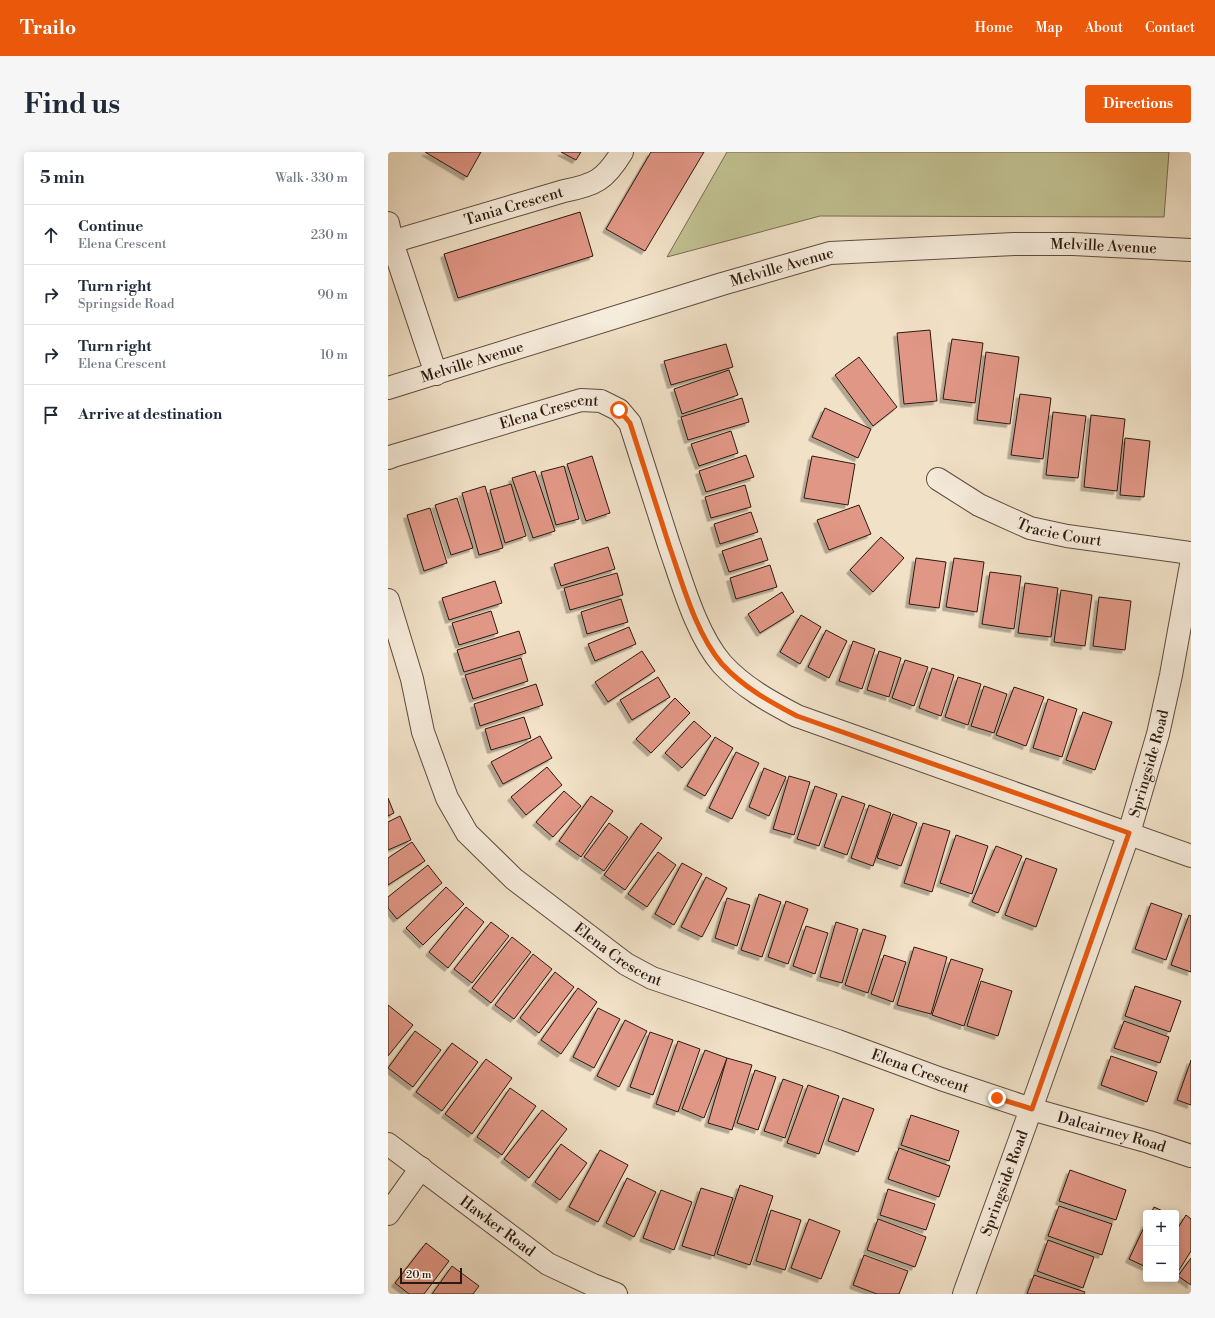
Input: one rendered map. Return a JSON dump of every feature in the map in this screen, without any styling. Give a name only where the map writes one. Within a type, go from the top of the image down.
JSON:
[{"type":"street","name":"Tania Crescent","points":[[389,236],[582,187],[597,181],[613,167],[622,152]]},
{"type":"street","points":[[389,236],[436,374]]},
{"type":"street","name":"Melville Avenue","points":[[388,388],[722,284],[830,254],[1014,244],[1073,244],[1191,250]]},
{"type":"street","name":"Elena Crescent","points":[[388,458],[581,400],[601,401],[619,410],[630,423],[686,594],[703,636],[722,663],[741,682],[768,701],[797,716],[1191,856]]},
{"type":"street","name":"Tracie Court","points":[[938,479],[979,505],[1030,528],[1067,536],[1191,553]]},
{"type":"street","name":"Springside Road","points":[[964,1294],[1032,1109],[1129,833],[1158,734],[1171,675],[1191,565]]},
{"type":"street","name":"Elena Crescent","points":[[388,600],[412,679],[423,732],[447,798],[467,833],[514,879],[626,964],[652,978],[838,1041],[941,1079],[1032,1109]]},
{"type":"street","name":"Dalcairney Road","points":[[1032,1109],[1149,1142],[1191,1156]]},
{"type":"street","name":"Hawker Road","points":[[388,1144],[548,1264],[616,1294]]},
{"type":"street","points":[[388,1214],[421,1168]]},
{"type":"green space","points":[[727,152],[1169,152],[1164,217],[820,216],[667,257]]},
{"type":"building","points":[[425,152],[481,152],[467,177]]},
{"type":"building","points":[[561,152],[581,152],[576,160]]},
{"type":"building","points":[[651,152],[704,152],[645,251],[606,229]]},
{"type":"building","points":[[580,212],[593,256],[458,298],[444,254]]},
{"type":"building","points":[[930,330],[937,401],[904,404],[897,333]]},
{"type":"building","points":[[952,339],[983,343],[975,403],[943,399]]},
{"type":"building","points":[[726,344],[733,367],[671,385],[664,361]]},
{"type":"building","points":[[986,352],[1019,357],[1010,424],[977,420]]},
{"type":"building","points":[[859,357],[897,407],[873,426],[835,375]]},
{"type":"building","points":[[729,370],[738,395],[682,414],[674,389]]},
{"type":"building","points":[[1020,394],[1051,398],[1043,459],[1011,455]]},
{"type":"building","points":[[742,398],[749,422],[688,440],[681,417]]},
{"type":"building","points":[[825,408],[871,429],[858,458],[812,437]]},
{"type":"building","points":[[1053,412],[1086,416],[1078,478],[1046,475]]},
{"type":"building","points":[[1091,415],[1125,419],[1117,491],[1084,487]]},
{"type":"building","points":[[731,431],[738,453],[699,466],[691,444]]},
{"type":"building","points":[[1125,438],[1150,441],[1144,497],[1120,495]]},
{"type":"building","points":[[746,455],[754,477],[706,492],[699,471]]},
{"type":"building","points":[[592,456],[610,513],[586,521],[567,464]]},
{"type":"building","points":[[812,456],[855,464],[848,505],[804,498]]},
{"type":"building","points":[[564,466],[579,519],[556,525],[541,472]]},
{"type":"building","points":[[535,471],[555,531],[533,538],[512,478]]},
{"type":"building","points":[[511,484],[526,536],[505,543],[490,490]]},
{"type":"building","points":[[745,485],[751,507],[711,518],[705,497]]},
{"type":"building","points":[[485,486],[503,548],[479,555],[462,493]]},
{"type":"building","points":[[457,498],[473,548],[451,555],[435,505]]},
{"type":"building","points":[[859,505],[871,534],[829,550],[817,520]]},
{"type":"building","points":[[430,508],[447,563],[424,571],[407,515]]},
{"type":"building","points":[[751,512],[758,532],[720,544],[714,524]]},
{"type":"building","points":[[881,537],[904,558],[873,592],[850,570]]},
{"type":"building","points":[[761,538],[768,560],[729,572],[722,551]]},
{"type":"building","points":[[608,547],[615,569],[561,586],[554,564]]},
{"type":"building","points":[[916,558],[946,562],[939,608],[909,604]]},
{"type":"building","points":[[954,558],[984,562],[977,612],[946,607]]},
{"type":"building","points":[[770,565],[777,587],[736,599],[730,578]]},
{"type":"building","points":[[990,572],[1021,576],[1014,629],[982,624]]},
{"type":"building","points":[[617,573],[623,595],[570,610],[564,588]]},
{"type":"building","points":[[495,581],[502,603],[449,620],[442,598]]},
{"type":"building","points":[[1025,583],[1058,588],[1051,637],[1018,633]]},
{"type":"building","points":[[1061,590],[1092,595],[1085,646],[1054,642]]},
{"type":"building","points":[[782,592],[794,612],[760,633],[748,614]]},
{"type":"building","points":[[1099,597],[1131,601],[1125,650],[1093,646]]},
{"type":"building","points":[[621,599],[628,622],[587,634],[581,612]]},
{"type":"building","points":[[491,611],[498,633],[459,645],[452,623]]},
{"type":"building","points":[[801,615],[821,627],[800,664],[780,652]]},
{"type":"building","points":[[629,627],[636,644],[595,661],[588,644]]},
{"type":"building","points":[[826,630],[847,641],[829,678],[808,667]]},
{"type":"building","points":[[519,631],[526,653],[464,672],[457,650]]},
{"type":"building","points":[[853,641],[875,649],[862,689],[839,681]]},
{"type":"building","points":[[642,651],[655,671],[608,702],[595,682]]},
{"type":"building","points":[[879,651],[901,658],[889,697],[867,690]]},
{"type":"building","points":[[521,658],[528,681],[473,699],[465,675]]},
{"type":"building","points":[[905,660],[928,667],[914,706],[892,698]]},
{"type":"building","points":[[932,668],[954,675],[941,716],[919,708]]},
{"type":"building","points":[[658,677],[670,697],[632,720],[620,700]]},
{"type":"building","points":[[958,677],[981,684],[968,725],[945,717]]},
{"type":"building","points":[[536,684],[543,705],[480,726],[474,704]]},
{"type":"building","points":[[984,686],[1007,694],[994,733],[971,726]]},
{"type":"building","points":[[1014,687],[1044,697],[1026,746],[996,735]]},
{"type":"building","points":[[675,698],[690,713],[651,753],[636,739]]},
{"type":"building","points":[[1048,699],[1077,709],[1062,757],[1033,748]]},
{"type":"building","points":[[1083,712],[1112,722],[1095,770],[1066,760]]},
{"type":"building","points":[[524,717],[531,738],[491,750],[485,729]]},
{"type":"building","points":[[694,721],[711,736],[682,768],[665,753]]},
{"type":"building","points":[[540,736],[552,758],[503,784],[491,762]]},
{"type":"building","points":[[715,737],[733,748],[705,796],[687,786]]},
{"type":"building","points":[[736,752],[759,763],[732,819],[709,808]]},
{"type":"building","points":[[547,767],[562,785],[526,815],[511,797]]},
{"type":"building","points":[[764,768],[786,777],[769,816],[749,807]]},
{"type":"building","points":[[789,776],[810,782],[794,835],[773,829]]},
{"type":"building","points":[[815,786],[837,794],[819,846],[797,839]]},
{"type":"building","points":[[564,791],[581,806],[553,837],[536,822]]},
{"type":"building","points":[[591,796],[613,811],[581,857],[559,841]]},
{"type":"building","points":[[842,796],[865,804],[847,855],[824,847]]},
{"type":"building","points":[[388,798],[394,813],[388,816]]},
{"type":"building","points":[[869,805],[891,813],[873,866],[851,858]]},
{"type":"building","points":[[893,814],[917,823],[901,866],[877,858]]},
{"type":"building","points":[[400,816],[411,840],[388,850],[388,822]]},
{"type":"building","points":[[609,823],[628,837],[604,871],[584,857]]},
{"type":"building","points":[[641,823],[662,838],[625,890],[604,875]]},
{"type":"building","points":[[923,823],[950,831],[932,892],[904,883]]},
{"type":"building","points":[[956,835],[988,846],[972,894],[940,883]]},
{"type":"building","points":[[412,842],[425,861],[388,885],[388,858]]},
{"type":"building","points":[[996,846],[1022,856],[998,913],[972,902]]},
{"type":"building","points":[[658,852],[676,865],[647,907],[628,894]]},
{"type":"building","points":[[1026,858],[1057,869],[1036,927],[1005,915]]},
{"type":"building","points":[[682,863],[702,874],[674,925],[655,914]]},
{"type":"building","points":[[428,865],[442,883],[397,919],[388,908],[388,897]]},
{"type":"building","points":[[706,877],[727,888],[702,937],[681,927]]},
{"type":"building","points":[[446,887],[464,904],[423,945],[406,928]]},
{"type":"building","points":[[759,894],[781,902],[762,957],[741,950]]},
{"type":"building","points":[[727,898],[750,905],[737,946],[715,938]]},
{"type":"building","points":[[786,901],[808,909],[788,964],[768,957]]},
{"type":"building","points":[[1151,903],[1182,914],[1166,960],[1135,949]]},
{"type":"building","points":[[466,907],[484,922],[448,968],[429,952]]},
{"type":"building","points":[[1189,915],[1191,916],[1191,972],[1171,965]]},
{"type":"building","points":[[491,922],[509,936],[472,983],[454,969]]},
{"type":"building","points":[[836,922],[858,929],[842,983],[820,977]]},
{"type":"building","points":[[806,926],[828,933],[815,974],[793,966]]},
{"type":"building","points":[[863,929],[886,936],[868,993],[845,985]]},
{"type":"building","points":[[512,937],[531,952],[491,1003],[472,988]]},
{"type":"building","points":[[914,947],[947,957],[931,1014],[897,1005]]},
{"type":"building","points":[[533,954],[552,969],[514,1019],[495,1005]]},
{"type":"building","points":[[884,955],[906,962],[893,1002],[871,994]]},
{"type":"building","points":[[951,959],[983,969],[964,1026],[932,1015]]},
{"type":"building","points":[[555,972],[574,987],[539,1033],[520,1018]]},
{"type":"building","points":[[981,981],[1012,991],[998,1036],[967,1026]]},
{"type":"building","points":[[1135,986],[1181,1001],[1170,1032],[1125,1016]]},
{"type":"building","points":[[578,988],[597,1002],[561,1054],[541,1040]]},
{"type":"building","points":[[388,1005],[413,1025],[388,1056]]},
{"type":"building","points":[[598,1008],[620,1019],[594,1068],[573,1057]]},
{"type":"building","points":[[625,1020],[647,1031],[619,1087],[597,1076]]},
{"type":"building","points":[[1124,1021],[1169,1037],[1160,1063],[1114,1048]]},
{"type":"building","points":[[415,1031],[441,1050],[413,1087],[388,1068]]},
{"type":"building","points":[[650,1032],[673,1040],[653,1095],[630,1087]]},
{"type":"building","points":[[678,1041],[700,1049],[678,1112],[656,1104]]},
{"type":"building","points":[[452,1043],[478,1062],[442,1111],[416,1092]]},
{"type":"building","points":[[705,1050],[727,1058],[704,1118],[682,1109]]},
{"type":"building","points":[[1111,1056],[1157,1072],[1147,1102],[1101,1085]]},
{"type":"building","points":[[727,1058],[752,1065],[732,1130],[708,1123]]},
{"type":"building","points":[[486,1059],[512,1078],[472,1134],[445,1114]]},
{"type":"building","points":[[1191,1060],[1191,1105],[1177,1100]]},
{"type":"building","points":[[755,1070],[776,1077],[758,1130],[737,1123]]},
{"type":"building","points":[[783,1079],[803,1086],[785,1138],[764,1131]]},
{"type":"building","points":[[808,1085],[839,1096],[819,1154],[787,1143]]},
{"type":"building","points":[[510,1088],[536,1106],[502,1155],[477,1137]]},
{"type":"building","points":[[843,1098],[874,1109],[858,1152],[828,1141]]},
{"type":"building","points":[[542,1110],[567,1129],[529,1178],[504,1159]]},
{"type":"building","points":[[911,1115],[959,1131],[949,1161],[901,1145]]},
{"type":"building","points":[[561,1144],[587,1163],[560,1200],[535,1182]]},
{"type":"building","points":[[899,1148],[950,1166],[939,1197],[888,1179]]},
{"type":"building","points":[[600,1150],[628,1165],[598,1222],[569,1207]]},
{"type":"building","points":[[1070,1170],[1126,1190],[1116,1220],[1059,1201]]},
{"type":"building","points":[[627,1178],[656,1192],[634,1237],[606,1223]]},
{"type":"building","points":[[740,1185],[773,1196],[750,1265],[717,1254]]},
{"type":"building","points":[[701,1188],[733,1198],[714,1256],[682,1246]]},
{"type":"building","points":[[888,1189],[935,1204],[926,1230],[880,1215]]},
{"type":"building","points":[[661,1190],[692,1202],[674,1250],[643,1238]]},
{"type":"building","points":[[1059,1206],[1112,1224],[1102,1255],[1048,1236]]},
{"type":"building","points":[[1154,1207],[1160,1210],[1152,1210]]},
{"type":"building","points":[[771,1210],[801,1220],[785,1270],[756,1261]]},
{"type":"building","points":[[1186,1215],[1191,1219],[1191,1251],[1179,1270],[1179,1246],[1179,1226]]},
{"type":"building","points":[[809,1219],[840,1231],[821,1279],[791,1268]]},
{"type":"building","points":[[878,1219],[926,1237],[915,1267],[867,1250]]},
{"type":"building","points":[[1143,1229],[1143,1266],[1129,1259]]},
{"type":"building","points":[[1048,1240],[1094,1257],[1083,1288],[1037,1271]]},
{"type":"building","points":[[426,1243],[449,1261],[424,1294],[409,1294],[395,1283]]},
{"type":"building","points":[[864,1255],[908,1271],[899,1294],[877,1294],[853,1285]]},
{"type":"building","points":[[1191,1258],[1191,1285],[1179,1277]]},
{"type":"building","points":[[452,1266],[479,1286],[473,1294],[432,1294]]},
{"type":"building","points":[[1034,1275],[1085,1292],[1084,1294],[1027,1294]]},
{"type":"route","points":[[619,410],[630,423],[686,594],[703,636],[722,663],[741,682],[768,701],[797,716],[1129,833],[1032,1109],[997,1098]]}]
